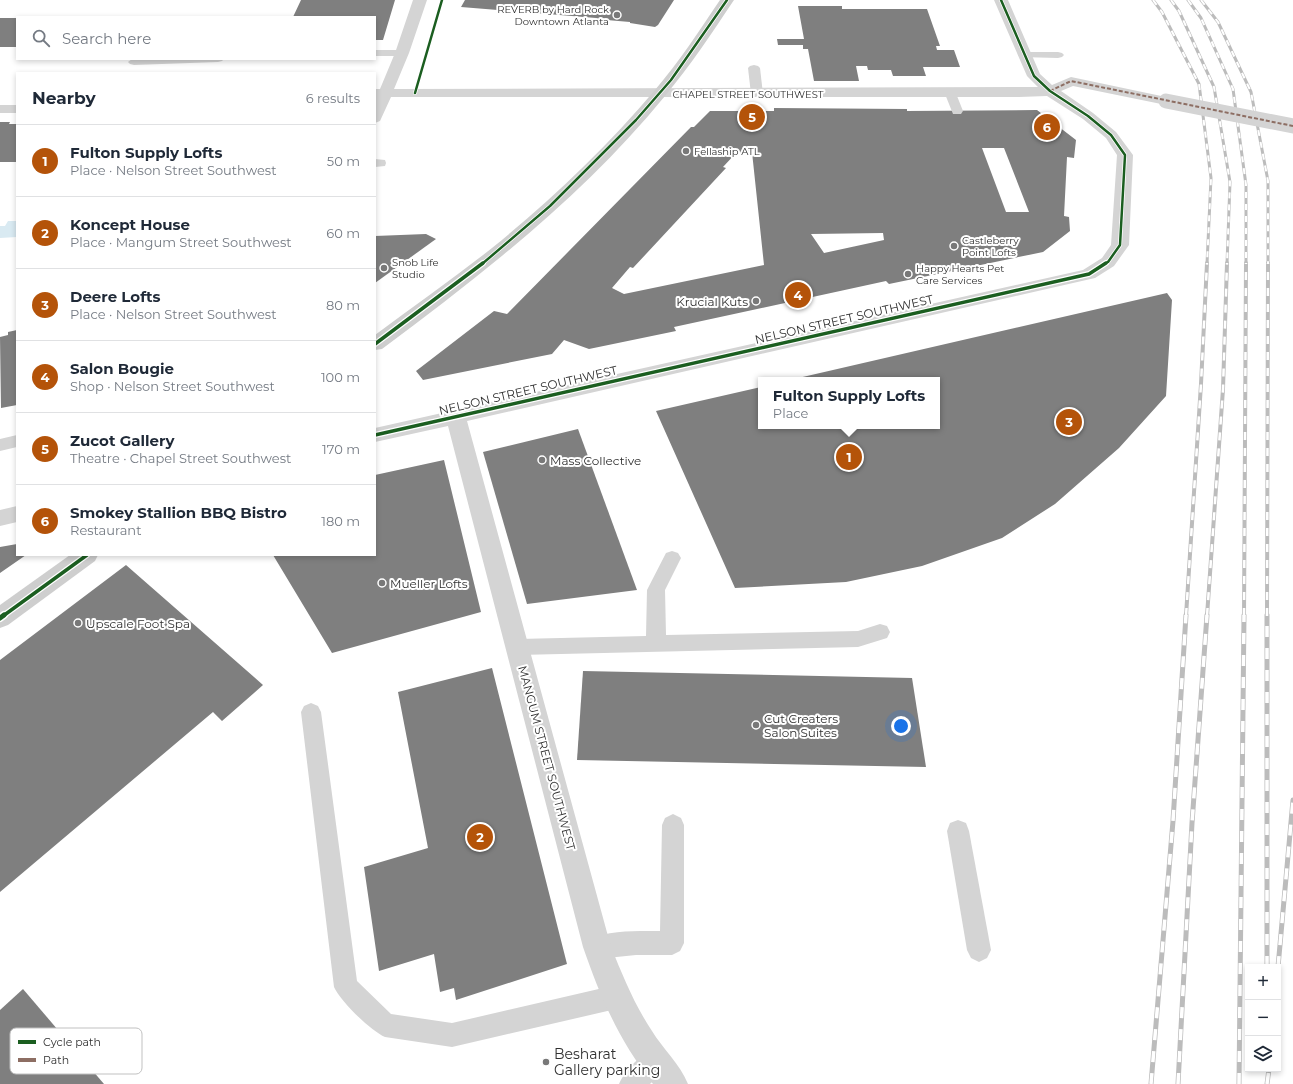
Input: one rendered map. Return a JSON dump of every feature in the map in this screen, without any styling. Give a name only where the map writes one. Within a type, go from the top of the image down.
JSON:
[{"type":"street","points":[[376,113],[380,93],[402,53],[420,0]]},
{"type":"street","points":[[376,343],[462,279],[534,220],[598,160],[659,94],[727,0]]},
{"type":"street","name":"NELSON STREET SOUTHWEST","points":[[376,435],[1089,274],[1108,262],[1120,245],[1125,155],[1111,135],[1088,116],[1050,91],[1034,76],[1001,0]]},
{"type":"street","name":"CHAPEL STREET SOUTHWEST","points":[[380,93],[1019,93],[1050,91],[1071,82],[1293,126]]},
{"type":"street","points":[[0,109],[16,109]]},
{"type":"street","name":"MANGUM STREET SOUTHWEST","points":[[456,417],[597,947],[616,997],[633,1029],[654,1062],[673,1084]]},
{"type":"street","points":[[0,518],[16,514]]},
{"type":"street","points":[[0,618],[86,556]]},
{"type":"lane","points":[[376,53],[402,53]]},
{"type":"lane","points":[[1024,54],[1058,55]]},
{"type":"lane","points":[[134,62],[190,60]]},
{"type":"lane","points":[[754,68],[757,94]]},
{"type":"lane","points":[[951,94],[957,111]]},
{"type":"lane","points":[[0,445],[16,441]]},
{"type":"lane","points":[[656,644],[656,590],[672,558]]},
{"type":"lane","points":[[518,647],[858,639],[880,632]]},
{"type":"lane","points":[[311,712],[346,987],[385,1025],[452,1035],[616,997]]},
{"type":"lane","points":[[597,947],[636,943],[672,944],[673,825]]},
{"type":"lane","points":[[958,831],[978,950]]},
{"type":"lane","points":[[632,1084],[654,1062]]},
{"type":"shaded area","points":[[8,221],[16,221],[16,237],[0,238],[0,226],[5,226]]},
{"type":"building","points":[[301,0],[395,0],[383,40],[376,40],[376,16],[293,16]]},
{"type":"building","name":"REVERB by Hard Rock Downtown Atlanta","points":[[465,0],[674,0],[658,25],[655,27],[630,22],[595,19],[596,18],[461,7]]},
{"type":"building","points":[[798,6],[842,6],[842,9],[927,9],[940,46],[936,46],[937,50],[954,50],[960,67],[923,67],[926,76],[893,76],[891,70],[868,70],[867,66],[856,66],[859,81],[814,81],[808,49],[803,49],[803,45],[778,45],[777,39],[804,39]]},
{"type":"building","points":[[0,18],[16,18],[16,47],[0,47]]},
{"type":"building","name":"Castleberry Point Lofts","points":[[774,108],[907,109],[907,111],[1037,110],[1076,140],[1074,158],[1067,157],[1064,216],[1069,217],[1070,231],[1043,252],[889,284],[886,281],[674,327],[676,331],[589,349],[564,340],[552,354],[423,380],[416,371],[494,311],[507,314],[691,127],[694,127],[710,111],[774,111]],"holes":[[[982,148],[1004,148],[1029,212],[1006,212]],[[752,152],[764,265],[624,294],[612,288],[630,267],[633,268],[726,168],[723,167],[736,153]],[[883,233],[884,240],[824,253],[811,234]]]},
{"type":"building","points":[[0,122],[10,122],[9,124],[16,124],[16,162],[0,162]]},
{"type":"building","points":[[426,234],[436,239],[376,282],[376,236]]},
{"type":"building","points":[[1167,293],[1172,300],[1166,396],[1119,448],[1055,504],[1002,538],[922,566],[846,582],[735,588],[656,411],[758,388],[758,429],[940,429],[940,377],[803,377]]},
{"type":"building","points":[[16,330],[16,405],[1,408],[0,337],[8,335],[8,332]]},
{"type":"building","points":[[578,429],[637,590],[527,604],[483,452]]},
{"type":"building","name":"Mueller Lofts","points":[[444,460],[481,612],[332,653],[274,556],[376,556],[376,475]]},
{"type":"building","points":[[16,544],[16,556],[25,556],[0,573],[0,547]]},
{"type":"building","points":[[126,565],[263,685],[222,721],[213,712],[0,892],[0,660]]},
{"type":"building","points":[[492,668],[567,964],[456,1000],[454,988],[440,992],[434,954],[379,971],[364,867],[428,848],[398,692]]},
{"type":"building","points":[[583,671],[912,678],[926,767],[577,760]]},
{"type":"building","points":[[23,989],[56,1028],[10,1028],[10,1074],[95,1074],[104,1084],[0,1084],[0,1010]]},
{"type":"railway","points":[[1153,0],[1162,12],[1199,84],[1211,178],[1207,264]]},
{"type":"railway","points":[[1171,0],[1179,11],[1214,87],[1230,182],[1227,264]]},
{"type":"railway","points":[[1188,0],[1201,18],[1233,89],[1246,185],[1246,263]]},
{"type":"railway","points":[[1201,0],[1218,22],[1251,92],[1268,181],[1268,263]]},
{"type":"railway","points":[[1186,616],[1207,263]]},
{"type":"railway","points":[[1207,616],[1223,389],[1227,263]]},
{"type":"railway","points":[[1244,616],[1246,263]]},
{"type":"railway","points":[[1267,616],[1268,263]]},
{"type":"railway","points":[[1151,1084],[1173,821],[1186,615]]},
{"type":"railway","points":[[1178,1084],[1192,823],[1207,615]]},
{"type":"railway","points":[[1239,1084],[1244,615]]},
{"type":"railway","points":[[1267,616],[1267,964]]},
{"type":"railway","points":[[1278,964],[1293,800]]},
{"type":"railway","points":[[1267,1084],[1269,1072]]},
{"type":"marked path","points":[[1050,91],[1071,81],[1293,126]]},
{"type":"cycle path","points":[[415,93],[442,0]]},
{"type":"cycle path","points":[[376,343],[516,237],[579,178],[622,135],[671,80],[727,0]]},
{"type":"cycle path","points":[[376,435],[1089,274],[1108,262],[1120,245],[1125,155],[1111,135],[1088,116],[1050,91],[1034,76],[1001,0]]},
{"type":"cycle path","points":[[0,618],[86,556]]},
{"type":"place","name":"REVERB by Hard Rock Downtown Atlanta","points":[[617,15]]},
{"type":"place","name":"Zucot Gallery","points":[[752,117]]},
{"type":"place","name":"Smokey Stallion BBQ Bistro","points":[[1047,127]]},
{"type":"place","name":"Fellaship ATL","points":[[686,151]]},
{"type":"place","name":"Castleberry Point Lofts","points":[[954,246]]},
{"type":"place","name":"Snob Life Studio","points":[[384,268]]},
{"type":"place","name":"Happy Hearts Pet Care Services","points":[[908,274]]},
{"type":"place","name":"Salon Bougie","points":[[798,295]]},
{"type":"place","name":"Krucial Kuts","points":[[756,301]]},
{"type":"place","name":"Deere Lofts","points":[[1069,422]]},
{"type":"place","name":"Fulton Supply Lofts","points":[[849,457]]},
{"type":"place","name":"Mass Collective","points":[[542,460]]},
{"type":"place","name":"Mueller Lofts","points":[[382,583]]},
{"type":"place","name":"Upscale Foot Spa","points":[[78,623]]},
{"type":"place","name":"Cut Creaters Salon Suites","points":[[756,725]]},
{"type":"place","name":"Koncept House","points":[[480,837]]},
{"type":"place","name":"Besharat Gallery parking","points":[[546,1062]]}]
